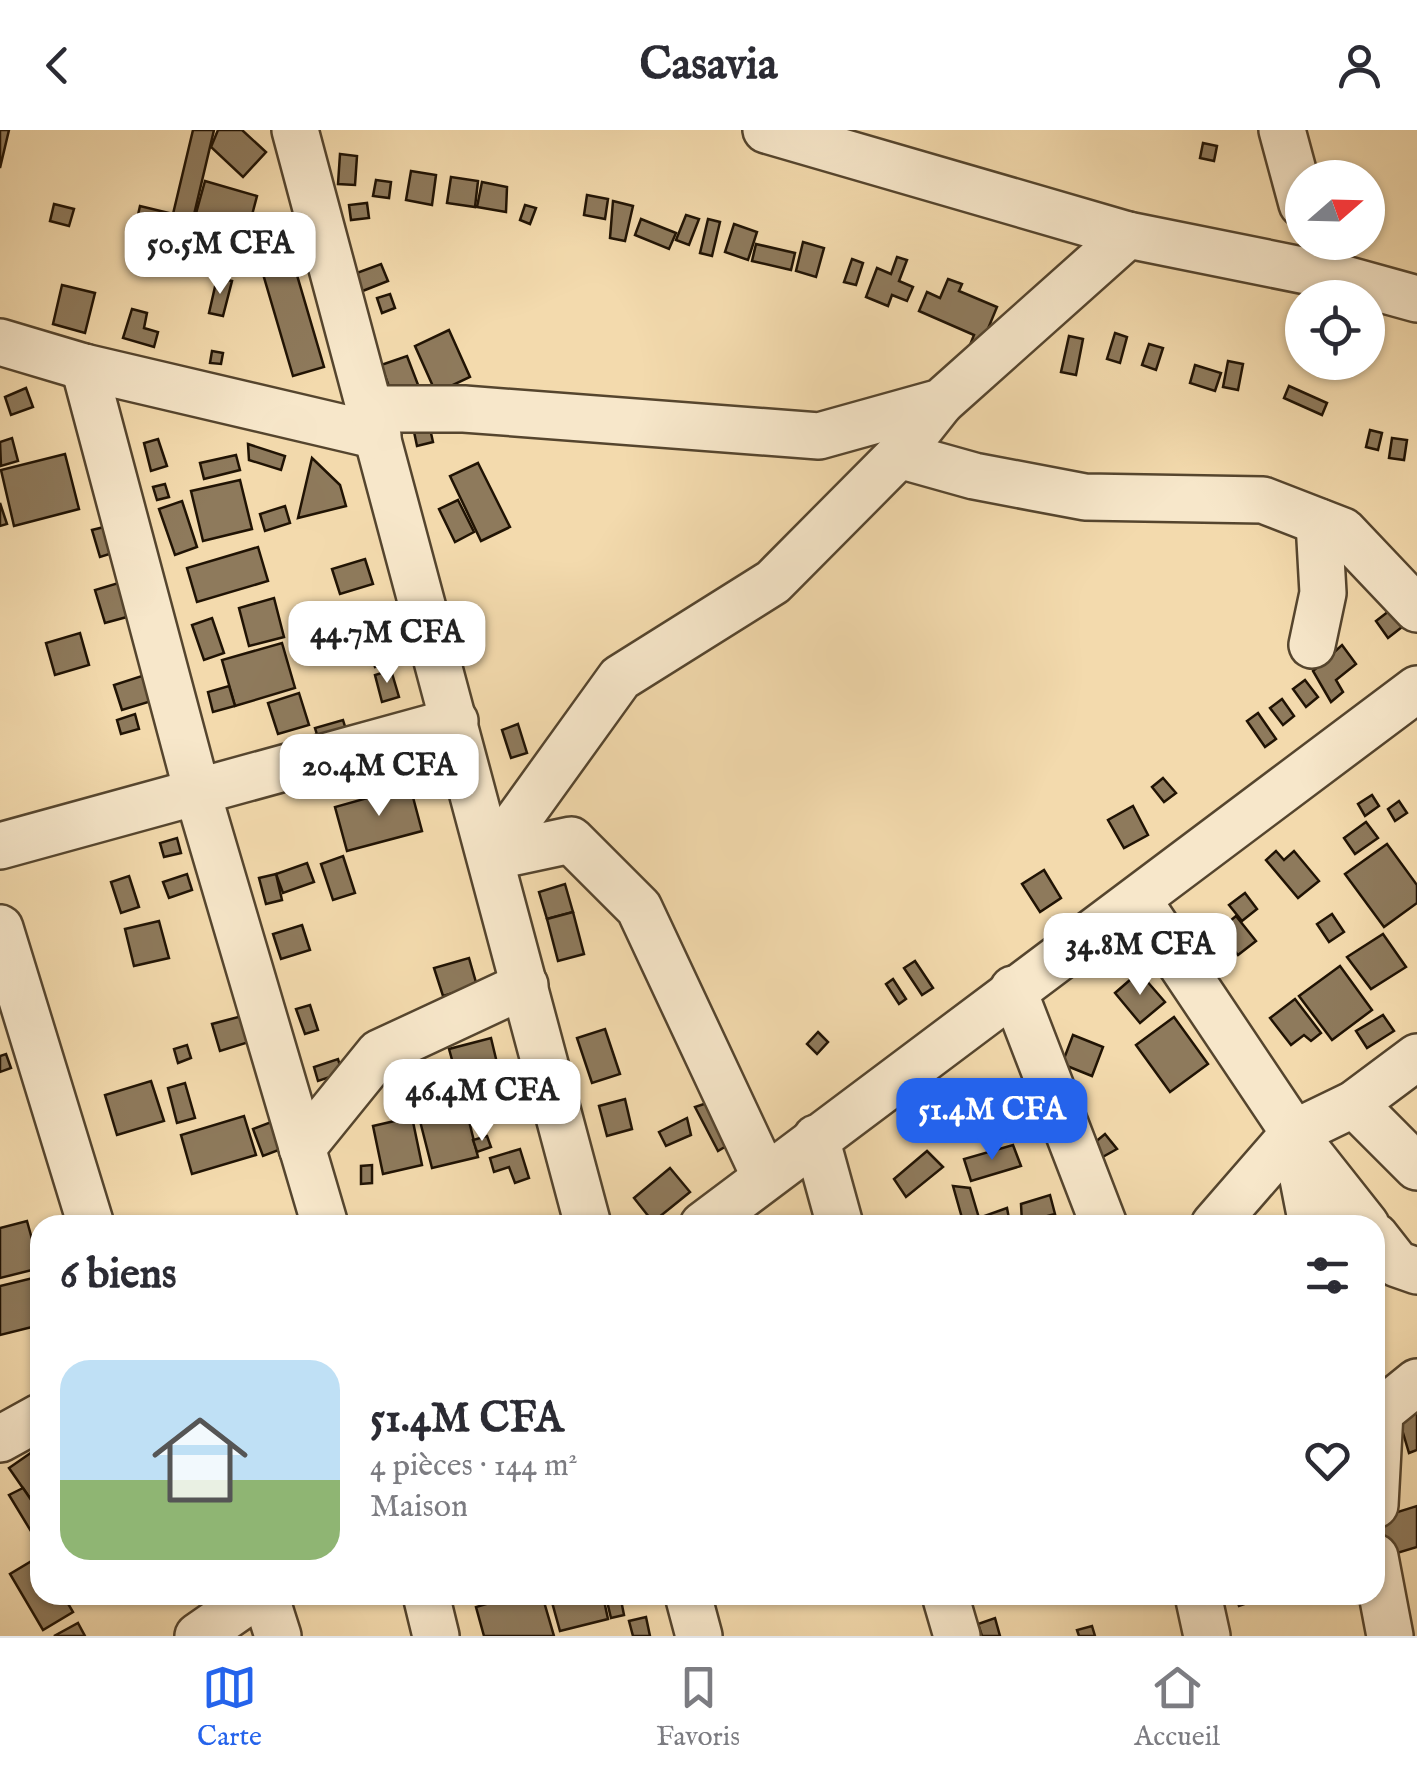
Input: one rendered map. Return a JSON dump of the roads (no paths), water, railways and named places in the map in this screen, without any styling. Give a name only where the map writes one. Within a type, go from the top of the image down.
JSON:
[{"type":"street","points":[[294,130],[585,1215]]},
{"type":"street","points":[[766,130],[1128,235],[1285,254]]},
{"type":"street","points":[[1276,136],[1285,160]]},
{"type":"street","points":[[491,857],[620,678],[773,582],[898,455],[940,402],[1128,235]]},
{"type":"street","points":[[1332,260],[1417,299]]},
{"type":"street","points":[[0,342],[84,367],[374,422],[464,409],[663,428],[819,436],[940,402]]},
{"type":"street","points":[[84,367],[317,1215]]},
{"type":"street","points":[[898,455],[974,476],[1084,497],[1263,500],[1343,531],[1417,609]]},
{"type":"street","points":[[1312,645],[1323,594],[1319,522]]},
{"type":"street","points":[[716,1215],[1417,689]]},
{"type":"street","points":[[0,846],[454,720]]},
{"type":"street","points":[[491,857],[571,840],[639,908],[705,1041],[765,1177]]},
{"type":"street","points":[[1138,900],[1294,1134],[1358,1215]]},
{"type":"street","points":[[0,928],[87,1215]]},
{"type":"street","points":[[302,1148],[378,1052],[525,985]]},
{"type":"street","points":[[1013,989],[1100,1215]]},
{"type":"street","points":[[1223,1215],[1294,1134],[1354,1104],[1417,1057]]},
{"type":"street","points":[[1354,1104],[1417,1167]]},
{"type":"street","points":[[1294,1134],[1310,1215]]},
{"type":"street","points":[[816,1138],[837,1215]]},
{"type":"street","points":[[1385,1249],[1397,1264],[1417,1272]]},
{"type":"street","points":[[1385,1383],[1417,1372]]},
{"type":"street","points":[[1385,1408],[1417,1382]]},
{"type":"street","points":[[0,1439],[30,1422]]},
{"type":"street","points":[[198,1636],[243,1605]]},
{"type":"street","points":[[268,1605],[278,1636]]},
{"type":"street","points":[[428,1605],[436,1636]]},
{"type":"street","points":[[691,1605],[700,1636]]},
{"type":"street","points":[[948,1605],[957,1636]]},
{"type":"street","points":[[1200,1605],[1207,1636]]},
{"type":"street","points":[[1384,1605],[1390,1636]]}]
